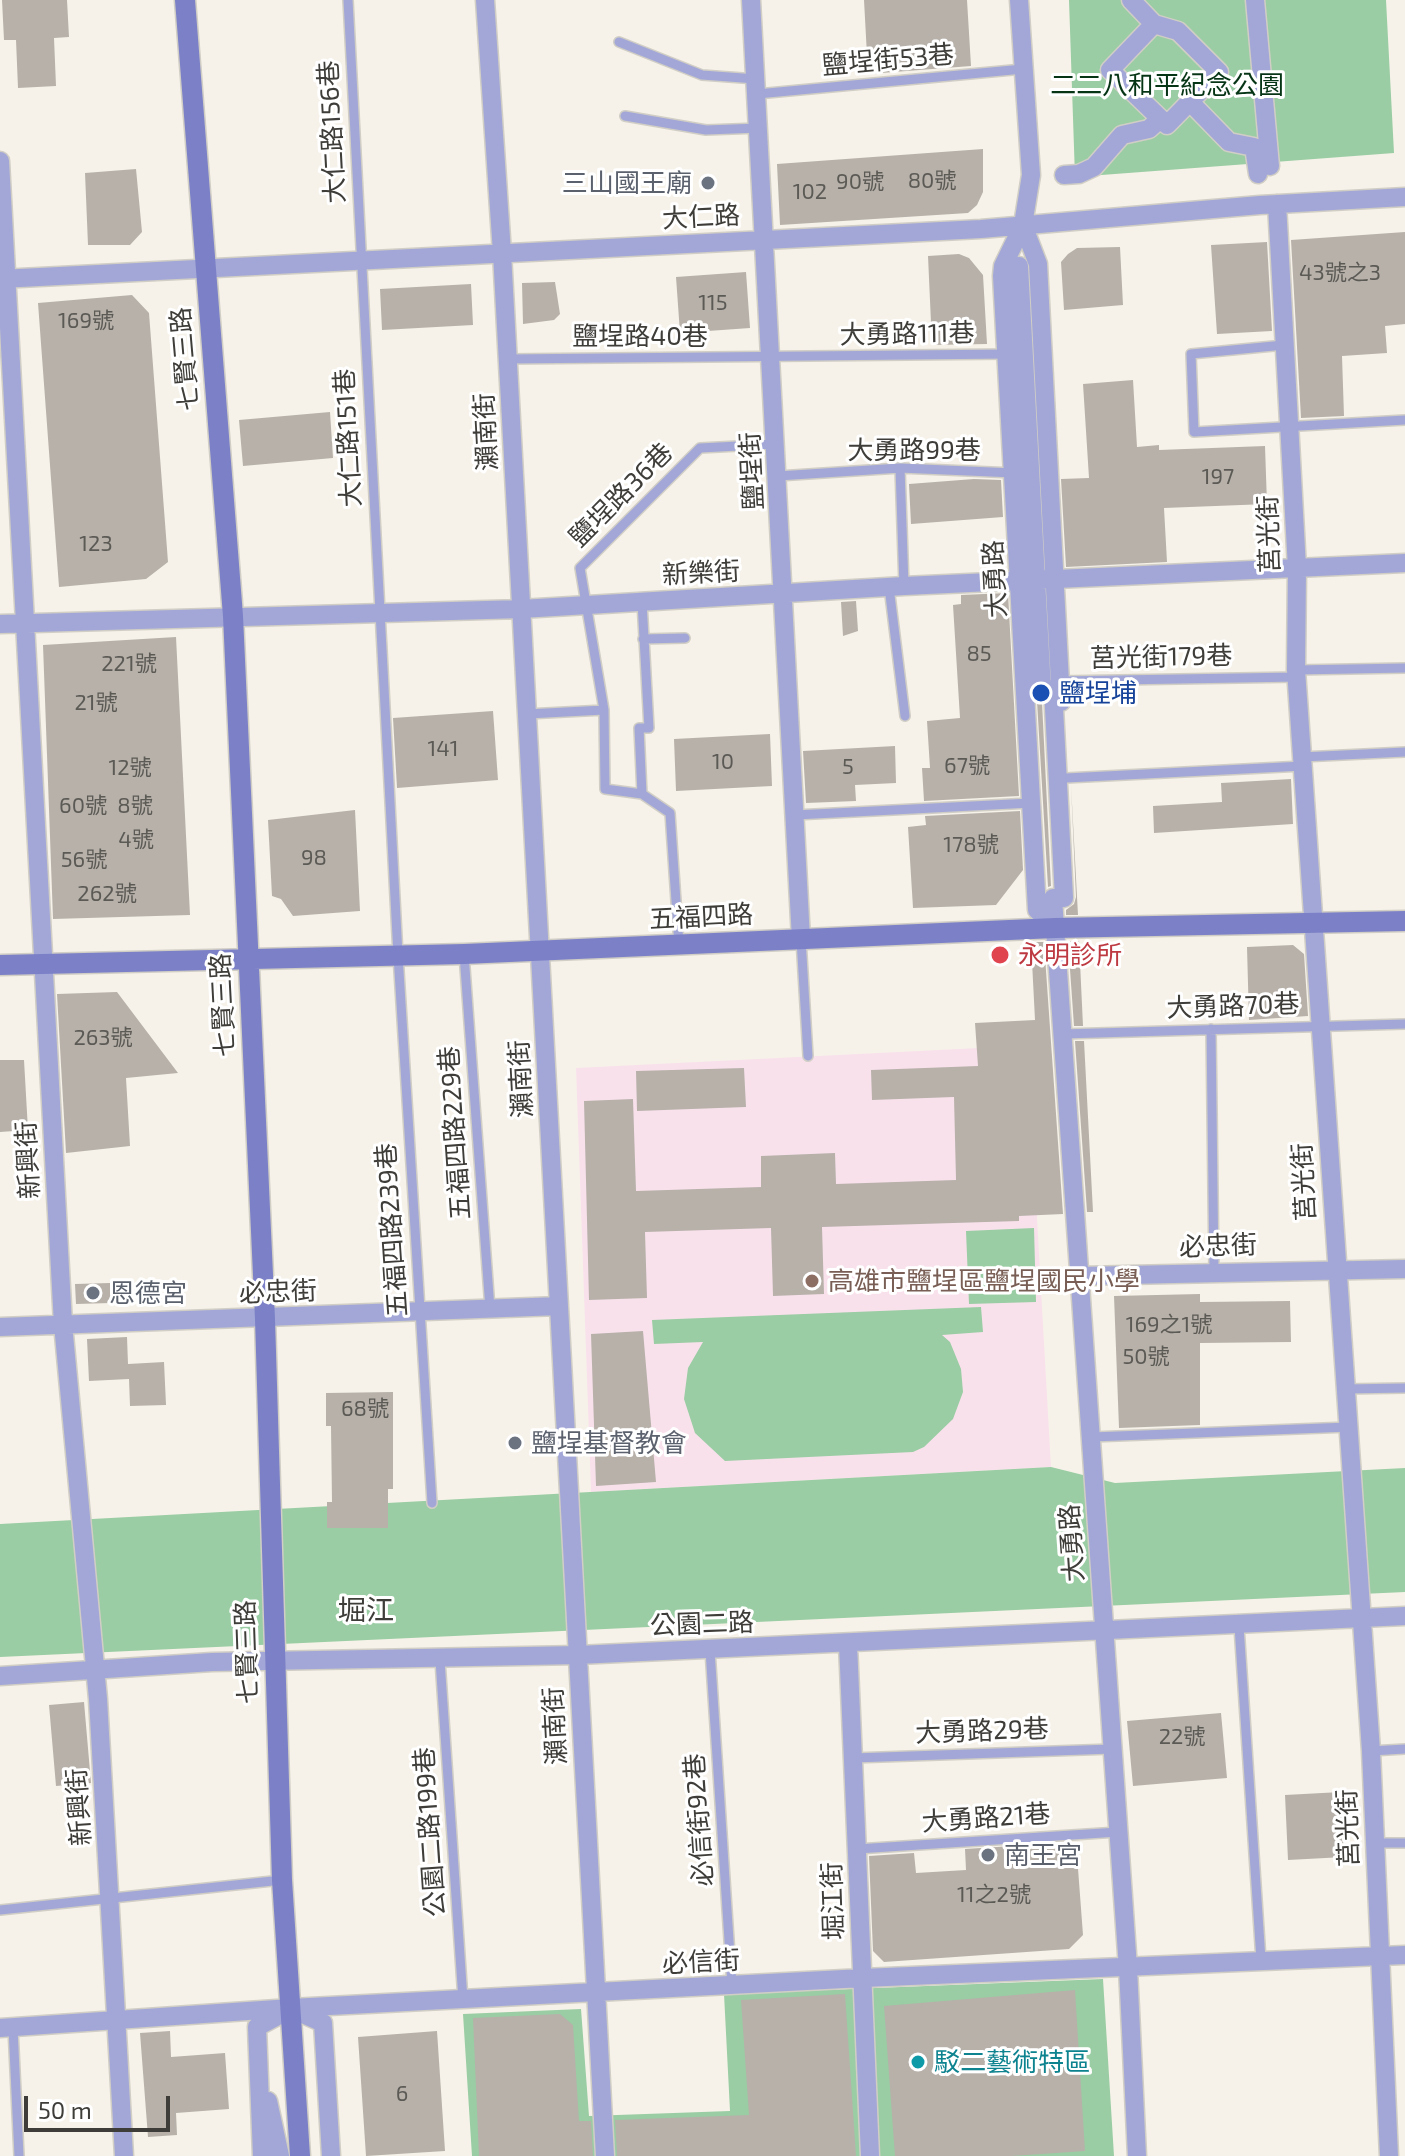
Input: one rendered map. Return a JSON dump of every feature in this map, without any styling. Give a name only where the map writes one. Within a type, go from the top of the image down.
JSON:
[{"type":"street","name":"七賢三路","points":[[185,0],[233,616],[265,1319],[282,1880],[300,2156]]},
{"type":"street","name":"瀨南街","points":[[485,0],[508,359],[605,2156]]},
{"type":"street","name":"鹽埕街","points":[[751,0],[801,939]]},
{"type":"street","name":"大勇路","points":[[1019,0],[1031,175],[1023,225],[1003,266],[1050,472],[1037,581],[1042,681],[1066,778],[1071,902],[1055,928],[1128,1968],[1137,2156]]},
{"type":"street","points":[[1131,0],[1154,24],[1178,31],[1219,72],[1167,125],[1110,70],[1154,24]]},
{"type":"street","points":[[1190,102],[1229,142],[1254,147],[1264,170],[1255,0]]},
{"type":"street","points":[[1064,175],[1079,174],[1094,167],[1122,135],[1149,129],[1160,119]]},
{"type":"street","name":"新興街","points":[[0,161],[3,279],[63,1324],[95,1669],[111,1896],[124,2156]]},
{"type":"street","name":"大仁路","points":[[3,279],[361,263],[1023,225],[1405,197]]},
{"type":"street","name":"莒光街","points":[[1277,204],[1297,568],[1296,673],[1371,1751],[1389,2156]]},
{"type":"street","name":"大勇路","points":[[1023,225],[1038,264],[1024,354],[1022,473],[1037,581],[1042,681],[1031,803],[1037,910],[1055,928]]},
{"type":"street","points":[[1019,266],[1024,354]]},
{"type":"street","name":"新樂街","points":[[0,624],[379,610],[521,609],[896,586],[1405,563]]},
{"type":"street","points":[[1042,681],[1042,690],[1053,689],[1064,898],[1053,898],[1055,928]]},
{"type":"street","name":"五福四路","points":[[0,965],[464,954],[1055,928],[1405,921]]},
{"type":"street","name":"必忠街","points":[[1081,1276],[1335,1268],[1405,1269]]},
{"type":"street","name":"必忠街","points":[[0,1327],[559,1306]]},
{"type":"street","name":"公園二路","points":[[0,1676],[273,1661],[440,1660],[710,1650],[1405,1616]]},
{"type":"street","name":"堀江街","points":[[848,1644],[870,2156]]},
{"type":"street","name":"必信街","points":[[7,2028],[291,2008],[732,1986],[863,1986],[1261,1960],[1405,1955]]},
{"type":"street","points":[[262,2156],[257,2027],[291,2008],[323,2023],[331,2156]]},
{"type":"street","points":[[258,2051],[280,2156]]},
{"type":"lane","name":"大仁路156巷","points":[[348,0],[361,263]]},
{"type":"lane","name":"鹽埕街53巷","points":[[619,42],[702,75],[756,86],[1023,69]]},
{"type":"lane","points":[[625,116],[706,130],[759,128]]},
{"type":"lane","name":"大仁路151巷","points":[[361,263],[398,955]]},
{"type":"lane","points":[[1284,345],[1191,354],[1194,432],[1405,420]]},
{"type":"lane","name":"大勇路111巷","points":[[772,357],[1024,354]]},
{"type":"lane","name":"鹽埕路40巷","points":[[508,359],[772,357]]},
{"type":"lane","name":"鹽埕路36巷","points":[[585,605],[580,568],[700,448],[776,444]]},
{"type":"lane","points":[[900,468],[896,586],[905,716]]},
{"type":"lane","name":"大勇路99巷","points":[[778,476],[900,468],[1050,472]]},
{"type":"lane","points":[[642,602],[649,728],[639,728],[642,794]]},
{"type":"lane","points":[[585,605],[604,710],[605,789],[642,794],[670,813],[679,945]]},
{"type":"lane","points":[[643,639],[685,638]]},
{"type":"lane","name":"莒光街179巷","points":[[1042,681],[1405,668]]},
{"type":"lane","points":[[527,714],[604,710]]},
{"type":"lane","points":[[1066,778],[1405,752]]},
{"type":"lane","points":[[795,815],[1031,803]]},
{"type":"lane","points":[[801,939],[808,1056]]},
{"type":"lane","name":"五福四路229巷","points":[[464,954],[490,1309]]},
{"type":"lane","name":"五福四路239巷","points":[[398,955],[432,1503]]},
{"type":"lane","name":"大勇路70巷","points":[[1063,1034],[1405,1024]]},
{"type":"lane","points":[[1211,1029],[1214,1272]]},
{"type":"lane","points":[[1346,1389],[1405,1388]]},
{"type":"lane","points":[[1092,1437],[1349,1427]]},
{"type":"lane","points":[[1239,1626],[1261,1960]]},
{"type":"lane","name":"必信街92巷","points":[[710,1650],[732,1986]]},
{"type":"lane","name":"公園二路199巷","points":[[440,1660],[463,2000]]},
{"type":"lane","name":"大勇路29巷","points":[[853,1758],[1112,1749]]},
{"type":"lane","points":[[1371,1751],[1405,1749]]},
{"type":"lane","name":"大勇路21巷","points":[[857,1849],[1118,1832]]},
{"type":"lane","points":[[1375,1843],[1405,1843]]},
{"type":"lane","points":[[0,1910],[282,1880]]},
{"type":"lane","points":[[7,2028],[19,2156]]},
{"type":"shaded area","name":"高雄市鹽埕區鹽埕國民小學","points":[[999,1047],[1030,1093],[1051,1467],[591,1492],[576,1068]]},
{"type":"green space","name":"二二八和平紀念公園","points":[[1069,0],[1386,0],[1394,153],[1075,177]]},
{"type":"green space","points":[[1034,1228],[1036,1302],[969,1304],[966,1231]]},
{"type":"green space","points":[[981,1307],[983,1332],[942,1335],[950,1342],[961,1369],[963,1392],[953,1419],[924,1447],[913,1452],[725,1461],[695,1433],[684,1399],[688,1368],[703,1342],[654,1344],[652,1320]]},
{"type":"green space","points":[[1051,1467],[1115,1483],[1405,1468],[1405,1592],[0,1657],[0,1524]]},
{"type":"green space","name":"駁二藝術特區","points":[[1103,1979],[1114,2156],[472,2156],[463,2014],[581,2009],[589,2116],[730,2111],[724,1994]]},
{"type":"building","points":[[2,0],[67,0],[69,37],[54,38],[56,86],[18,88],[16,40],[4,40]]},
{"type":"building","points":[[864,0],[967,0],[971,66],[868,74]]},
{"type":"building","points":[[983,149],[983,192],[977,205],[968,213],[780,225],[777,164]]},
{"type":"building","points":[[136,169],[142,232],[130,245],[88,245],[85,173]]},
{"type":"building","points":[[1405,232],[1405,324],[1385,326],[1387,353],[1342,356],[1344,416],[1301,418],[1291,240]]},
{"type":"building","points":[[1267,242],[1272,331],[1217,334],[1211,245]]},
{"type":"building","points":[[1120,247],[1123,305],[1064,310],[1061,262],[1068,254],[1077,248]]},
{"type":"building","points":[[959,254],[969,258],[983,275],[987,344],[932,345],[928,256]]},
{"type":"building","points":[[746,272],[750,328],[680,333],[676,277]]},
{"type":"building","points":[[555,282],[560,314],[554,320],[523,324],[522,283]]},
{"type":"building","points":[[471,284],[473,325],[382,330],[380,289]]},
{"type":"building","points":[[132,295],[149,313],[168,562],[146,579],[59,587],[38,303]]},
{"type":"building","points":[[1133,380],[1137,447],[1159,445],[1159,450],[1265,446],[1267,504],[1164,508],[1167,562],[1066,567],[1061,479],[1089,478],[1083,384]]},
{"type":"building","points":[[330,412],[333,458],[243,466],[239,420]]},
{"type":"building","points":[[1001,480],[1003,517],[911,524],[909,484]]},
{"type":"building","points":[[1008,593],[1019,796],[924,801],[922,768],[930,768],[927,721],[960,718],[953,605],[961,604],[961,595]]},
{"type":"building","points":[[856,601],[858,631],[843,636],[841,602]]},
{"type":"building","points":[[176,637],[190,915],[53,919],[43,645]]},
{"type":"building","points":[[1037,701],[1042,702],[1051,886],[1048,887]]},
{"type":"building","points":[[493,711],[498,780],[397,788],[393,718]]},
{"type":"building","points":[[770,734],[772,786],[676,791],[674,739]]},
{"type":"building","points":[[895,746],[896,783],[855,785],[856,801],[806,803],[803,751]]},
{"type":"building","points":[[1291,779],[1293,824],[1154,833],[1153,806],[1222,802],[1221,783]]},
{"type":"building","points":[[1071,785],[1078,915],[1066,915],[1066,910],[1074,904],[1076,897]]},
{"type":"building","points":[[355,810],[360,911],[293,916],[281,899],[272,896],[268,820]]},
{"type":"building","points":[[1020,811],[1023,870],[996,905],[913,908],[908,827],[926,825],[925,816]]},
{"type":"building","points":[[1068,941],[1079,941],[1083,1026],[1074,1026]]},
{"type":"building","points":[[1031,942],[1044,942],[1063,1214],[1019,1216],[1019,1221],[822,1227],[824,1294],[773,1296],[771,1228],[645,1232],[647,1298],[589,1300],[584,1101],[633,1099],[636,1191],[761,1187],[761,1156],[835,1153],[836,1184],[956,1180],[954,1097],[872,1100],[871,1070],[978,1066],[975,1023],[1035,1020]]},
{"type":"building","points":[[1293,945],[1304,954],[1308,1016],[1249,1020],[1247,947]]},
{"type":"building","points":[[117,992],[178,1073],[126,1078],[130,1146],[66,1153],[57,994]]},
{"type":"building","points":[[1075,1041],[1084,1041],[1093,1212],[1087,1212]]},
{"type":"building","points":[[0,1060],[24,1060],[28,1130],[0,1132]]},
{"type":"building","points":[[744,1068],[746,1107],[637,1111],[636,1071]]},
{"type":"building","name":"恩德宮","points":[[110,1283],[111,1303],[76,1304],[75,1284]]},
{"type":"building","points":[[1200,1294],[1200,1302],[1290,1301],[1291,1342],[1200,1343],[1200,1425],[1119,1428],[1114,1296]]},
{"type":"building","points":[[643,1331],[656,1482],[596,1486],[591,1334]]},
{"type":"building","points":[[127,1337],[128,1364],[164,1362],[166,1405],[130,1406],[129,1379],[89,1381],[87,1339]]},
{"type":"building","points":[[393,1392],[393,1489],[388,1489],[388,1528],[327,1528],[327,1502],[332,1502],[331,1426],[326,1426],[326,1393]]},
{"type":"building","points":[[84,1702],[91,1783],[56,1786],[49,1705]]},
{"type":"building","points":[[1221,1713],[1227,1778],[1133,1786],[1127,1721]]},
{"type":"building","points":[[1341,1792],[1344,1857],[1288,1860],[1285,1795]]},
{"type":"building","points":[[1076,1842],[1083,1935],[1069,1949],[884,1962],[873,1951],[869,1856],[914,1853],[916,1873],[966,1870],[965,1849]]},
{"type":"building","points":[[1075,1990],[1085,2151],[1012,2156],[895,2156],[884,2006]]},
{"type":"building","points":[[845,1994],[856,2156],[617,2156],[615,2120],[749,2115],[741,2000]]},
{"type":"building","points":[[560,2014],[573,2025],[579,2121],[591,2121],[593,2156],[479,2156],[473,2018]]},
{"type":"building","points":[[170,2031],[171,2057],[225,2053],[229,2109],[176,2113],[177,2135],[148,2137],[140,2033]]},
{"type":"building","points":[[437,2031],[445,2151],[366,2156],[358,2037]]},
{"type":"place","name":"三山國王廟","points":[[708,183]]},
{"type":"place","name":"鹽埕埔","points":[[1041,693]]},
{"type":"place","name":"永明診所","points":[[1000,955]]},
{"type":"place","name":"高雄市鹽埕區鹽埕國民小學","points":[[812,1281]]},
{"type":"place","name":"恩德宮","points":[[93,1293]]},
{"type":"place","name":"鹽埕基督教會","points":[[515,1443]]},
{"type":"place","name":"南王宮","points":[[988,1855]]},
{"type":"place","name":"駁二藝術特區","points":[[918,2062]]},
{"type":"district","name":"堀江","points":[[366,1611]]}]
